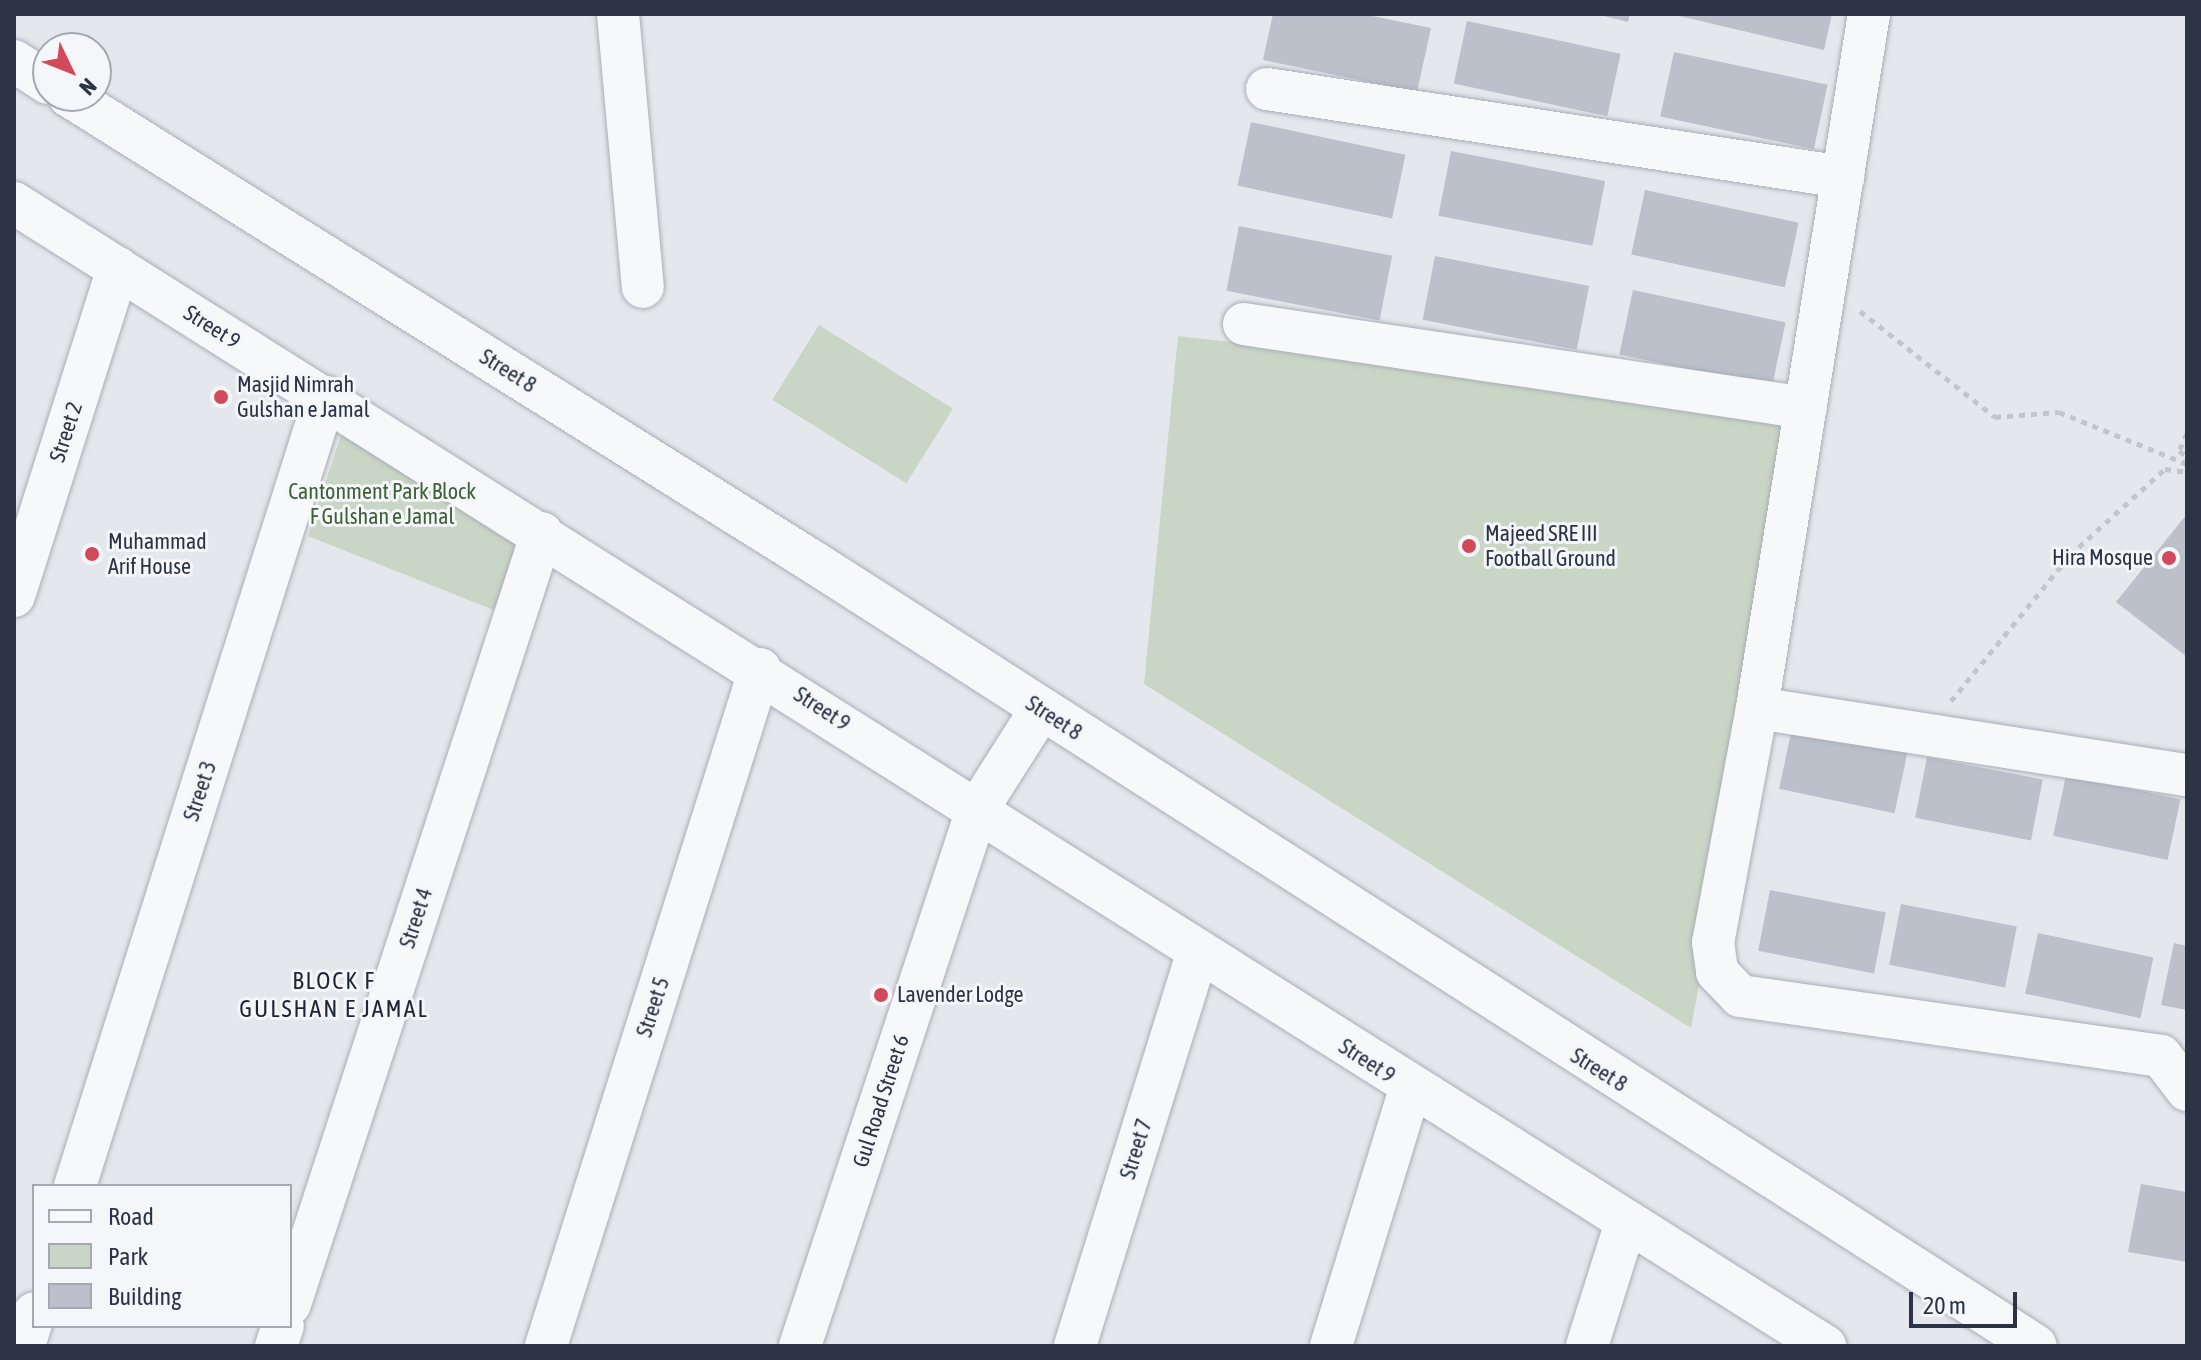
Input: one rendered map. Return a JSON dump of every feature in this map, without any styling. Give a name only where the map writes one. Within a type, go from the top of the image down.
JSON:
[{"type":"street","points":[[618,14],[643,287]]},
{"type":"street","points":[[1869,14],[1757,708],[1713,942],[1717,972],[1740,996],[2161,1056],[2187,1090]]},
{"type":"street","points":[[14,61],[32,73]]},
{"type":"street","points":[[1267,89],[1843,177]]},
{"type":"street","name":"Street 8","points":[[94,112],[1041,709],[2036,1346]]},
{"type":"street","name":"Street 9","points":[[14,203],[760,669],[1410,1089],[1825,1346]]},
{"type":"street","name":"Street 2","points":[[14,596],[118,268]]},
{"type":"street","points":[[1244,324],[1806,408]]},
{"type":"street","name":"Street 3","points":[[76,1184],[325,397]]},
{"type":"street","name":"Street 4","points":[[292,1298],[542,533]]},
{"type":"street","name":"Street 5","points":[[546,1346],[760,669]]},
{"type":"street","points":[[1757,708],[2187,775]]},
{"type":"street","name":"Gul Road Street 6","points":[[800,1346],[977,810],[1041,709]]},
{"type":"street","name":"Street 7","points":[[1075,1346],[1198,952]]},
{"type":"street","points":[[1331,1346],[1410,1089]]},
{"type":"street","points":[[1587,1346],[1626,1222]]},
{"type":"street","points":[[24,1346],[32,1320]]},
{"type":"path","points":[[1825,284],[1995,417],[2059,412],[2187,464]]},
{"type":"path","points":[[2187,433],[2179,451],[2187,456]]},
{"type":"path","points":[[1925,734],[2070,555],[2165,469],[2187,472]]},
{"type":"green space","points":[[819,325],[953,409],[906,483],[772,400]]},
{"type":"green space","name":"Majeed SRE III Football Ground","points":[[1178,336],[1806,408],[1691,1028],[1144,684]]},
{"type":"green space","name":"Cantonment Park Block F Gulshan e Jamal","points":[[347,417],[542,533],[514,618],[308,536]]},
{"type":"building","points":[[1273,14],[1363,14],[1431,28],[1417,92],[1263,60]]},
{"type":"building","points":[[1596,14],[1630,14],[1628,22]]},
{"type":"building","points":[[1671,14],[1832,14],[1824,50]]},
{"type":"building","points":[[1467,21],[1621,54],[1607,116],[1454,84]]},
{"type":"building","points":[[1674,52],[1828,85],[1814,149],[1660,117]]},
{"type":"building","points":[[1251,122],[1406,155],[1392,218],[1237,186]]},
{"type":"building","points":[[1451,151],[1605,181],[1593,246],[1438,216]]},
{"type":"building","points":[[1645,190],[1799,223],[1785,287],[1631,255]]},
{"type":"building","points":[[1239,226],[1392,256],[1380,321],[1226,291]]},
{"type":"building","points":[[1435,256],[1589,286],[1577,350],[1423,320]]},
{"type":"building","points":[[1633,290],[1786,322],[1772,387],[1619,355]]},
{"type":"building","name":"Hira Mosque","points":[[2187,514],[2187,657],[2116,602]]},
{"type":"building","points":[[1792,728],[1907,753],[1895,813],[1779,789]]},
{"type":"building","points":[[1927,757],[2043,780],[2031,840],[1915,818]]},
{"type":"building","points":[[2066,775],[2180,799],[2168,860],[2053,836]]},
{"type":"building","points":[[1770,890],[1886,913],[1874,973],[1758,951]]},
{"type":"building","points":[[1901,904],[2017,927],[2005,987],[1889,965]]},
{"type":"building","points":[[2038,933],[2153,958],[2141,1018],[2025,994]]},
{"type":"building","points":[[2174,943],[2187,946],[2187,1010],[2161,1005]]},
{"type":"building","points":[[2141,1184],[2187,1192],[2187,1262],[2128,1252]]},
{"type":"place","name":"Masjid Nimrah Gulshan e Jamal","points":[[221,397]]},
{"type":"place","name":"Majeed SRE III Football Ground","points":[[1469,546]]},
{"type":"place","name":"Muhammad Arif House","points":[[92,554]]},
{"type":"place","name":"Hira Mosque","points":[[2169,558]]},
{"type":"place","name":"Lavender Lodge","points":[[881,995]]},
{"type":"district","name":"BLOCK F GULSHAN E JAMAL","points":[[334,995]]}]
